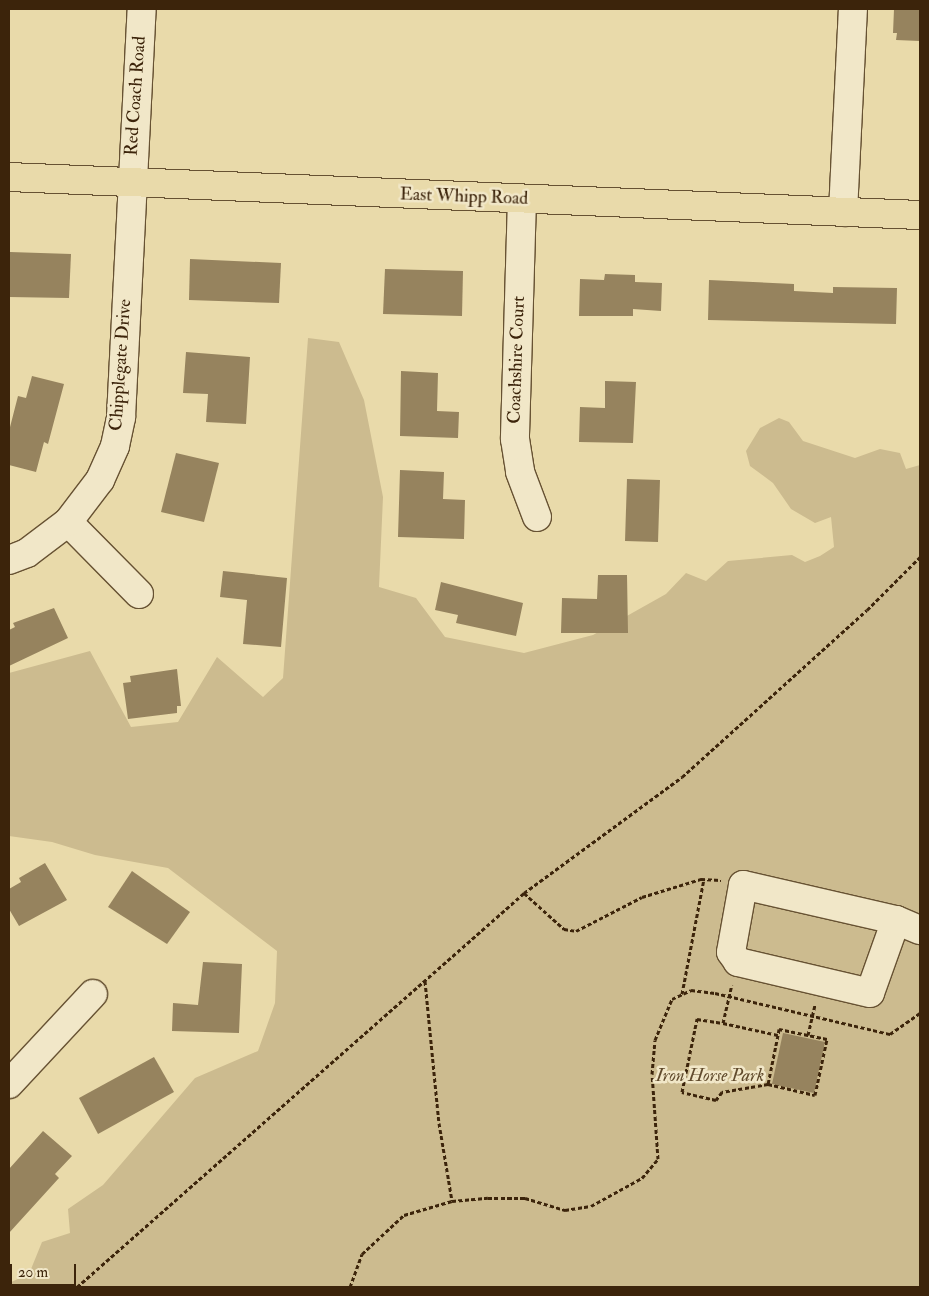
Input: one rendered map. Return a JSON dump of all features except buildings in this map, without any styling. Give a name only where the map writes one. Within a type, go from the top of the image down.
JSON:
[{"type":"main road","name":"East Whipp Road","points":[[9,178],[920,215]]},
{"type":"street","name":"Red Coach Road","points":[[131,182],[142,9]]},
{"type":"street","points":[[843,212],[853,9]]},
{"type":"street","name":"Chipplegate Drive","points":[[9,560],[27,553],[68,522],[100,480],[115,446],[121,417],[131,182]]},
{"type":"street","name":"Coachshire Court","points":[[522,199],[515,439],[520,472],[537,517]]},
{"type":"street","points":[[68,522],[139,594]]},
{"type":"street","points":[[743,885],[908,925],[870,993],[738,962],[731,952],[743,885]]},
{"type":"street","points":[[9,1084],[92,994]]},
{"type":"path","points":[[77,1287],[524,893],[682,777],[867,610],[920,557]]},
{"type":"path","points":[[524,893],[564,928],[576,931],[642,897],[704,880],[732,880],[743,885]]},
{"type":"path","points":[[682,994],[704,880]]},
{"type":"path","points":[[723,1023],[738,962]]},
{"type":"path","points":[[425,981],[439,1123],[452,1201]]},
{"type":"path","points":[[808,1035],[820,981]]},
{"type":"path","points":[[350,1287],[362,1254],[404,1215],[452,1201],[525,1198],[565,1210],[591,1206],[642,1178],[658,1159],[652,1074],[656,1040],[672,999],[682,994],[691,990],[715,993],[890,1034],[920,1013]]},
{"type":"path","points":[[768,1084],[778,1035],[779,1029],[827,1039],[815,1095],[768,1084],[722,1092],[716,1100],[681,1091],[697,1019],[778,1035]]},
{"type":"green space","name":"Iron Horse Park","points":[[308,338],[339,342],[364,400],[383,497],[379,587],[416,598],[445,637],[524,653],[593,635],[666,594],[686,573],[706,581],[728,561],[792,555],[805,562],[820,556],[834,547],[831,517],[815,523],[791,509],[773,483],[750,466],[746,451],[760,428],[779,418],[789,422],[803,441],[855,458],[880,449],[900,453],[906,469],[920,465],[920,1287],[9,1287],[9,1283],[29,1274],[42,1242],[70,1233],[68,1209],[103,1185],[195,1078],[258,1051],[275,1003],[277,951],[168,868],[95,855],[52,842],[9,836],[9,673],[90,651],[131,727],[178,722],[217,657],[263,697],[283,678]]}]
